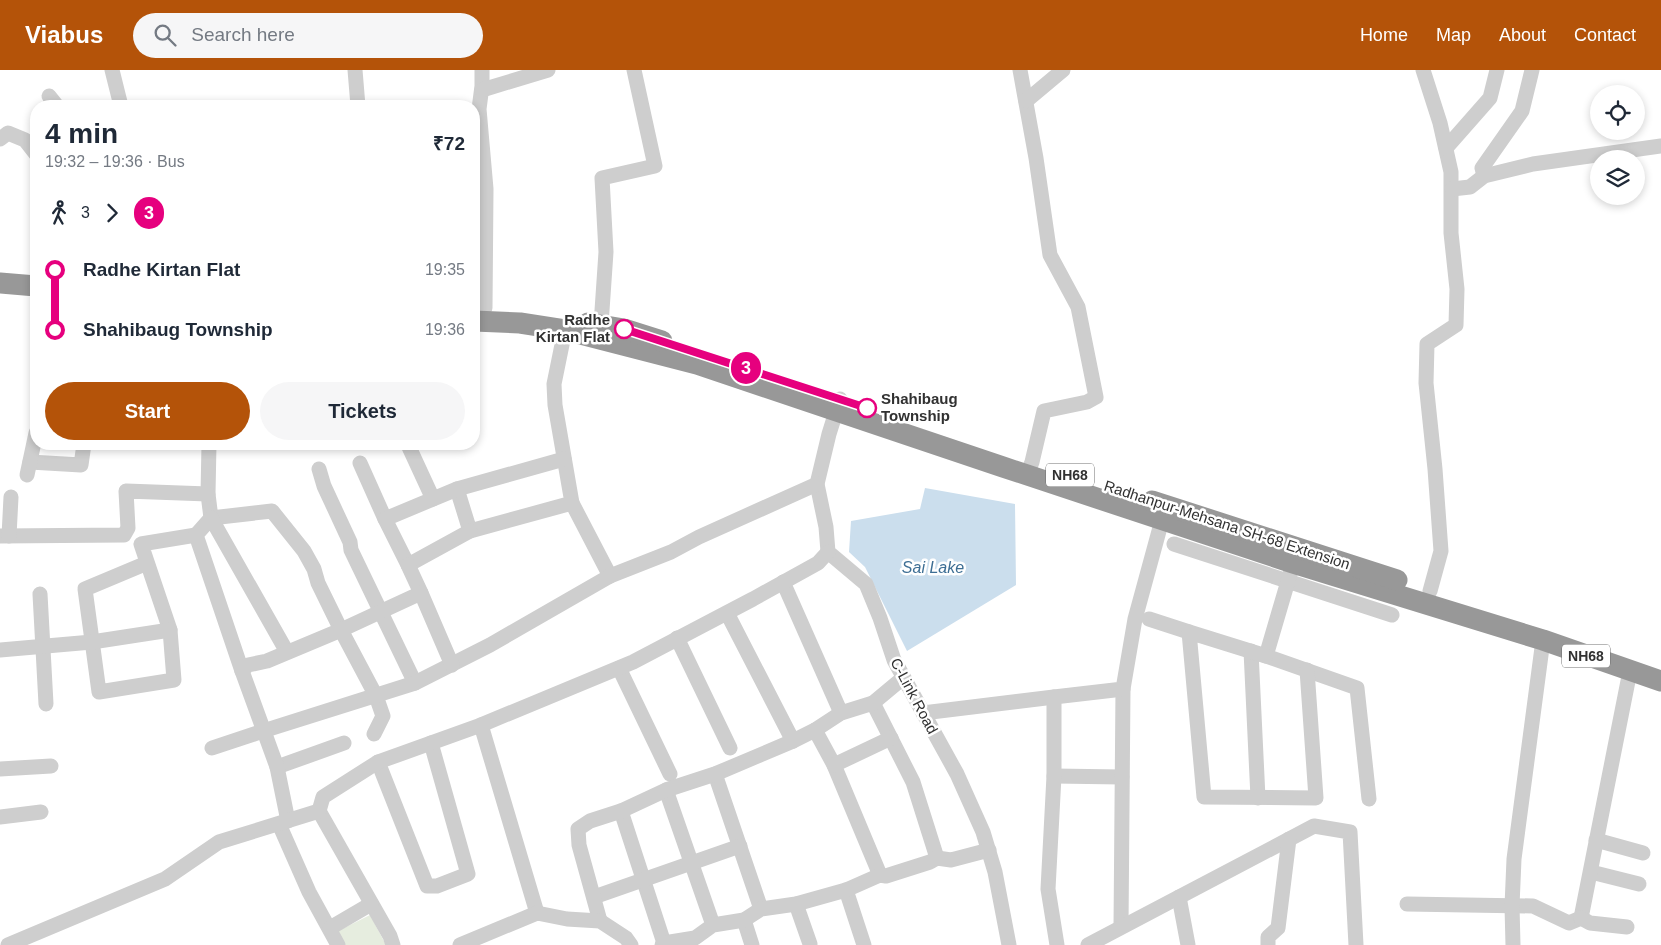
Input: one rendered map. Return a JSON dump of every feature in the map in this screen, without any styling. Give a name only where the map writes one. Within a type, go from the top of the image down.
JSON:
[{"type":"highway","points":[[0,284],[30,286]]},
{"type":"highway","points":[[0,297],[30,298]]},
{"type":"highway","name":"Radhanpur-Mehsana SH-68 Extension","points":[[480,312],[501,309],[624,329],[838,405],[1029,469],[1293,564],[1430,591],[1661,666]]},
{"type":"highway","name":"NH68","points":[[480,313],[520,323],[565,330],[697,364],[838,405]]},
{"type":"highway","name":"NH68","points":[[1029,469],[1162,520],[1293,564],[1543,640],[1661,681]]},
{"type":"street","points":[[112,70],[120,100]]},
{"type":"street","points":[[355,70],[358,100]]},
{"type":"street","points":[[479,100],[482,90],[482,70]]},
{"type":"street","points":[[482,90],[548,70]]},
{"type":"street","points":[[601,325],[606,252],[602,178],[655,166],[634,70]]},
{"type":"street","points":[[1020,70],[1036,158],[1050,255],[1078,307],[1096,398],[1087,402],[1044,412],[1029,469]]},
{"type":"street","points":[[1026,101],[1063,70]]},
{"type":"street","points":[[1423,70],[1446,148],[1451,172],[1451,233],[1457,289],[1456,325],[1427,344],[1426,383],[1435,470],[1440,551],[1430,591]]},
{"type":"street","points":[[1446,148],[1490,98],[1497,70]]},
{"type":"street","points":[[1484,176],[1482,168],[1522,111],[1532,70]]},
{"type":"street","points":[[0,139],[8,133],[25,140],[30,146]]},
{"type":"street","points":[[480,141],[486,189],[480,271]]},
{"type":"street","points":[[1452,189],[1470,187],[1484,176],[1533,164],[1661,146]]},
{"type":"street","points":[[565,330],[554,384],[555,405],[572,503],[610,576]]},
{"type":"street","points":[[393,945],[319,811],[323,797],[378,762],[481,724],[619,668],[727,613],[818,563],[828,552],[826,527],[816,484],[828,434],[838,405]]},
{"type":"street","points":[[33,450],[29,468],[81,465],[83,450]]},
{"type":"street","points":[[209,450],[208,494],[211,518],[287,652]]},
{"type":"street","points":[[410,450],[433,499]]},
{"type":"street","points":[[385,519],[457,489],[564,459]]},
{"type":"street","points":[[360,463],[452,664]]},
{"type":"street","points":[[319,469],[324,486],[350,542],[351,550],[415,683]]},
{"type":"street","points":[[212,748],[415,683],[490,645],[610,576],[672,552],[699,537],[816,484]]},
{"type":"street","points":[[457,489],[470,531]]},
{"type":"street","points":[[10,497],[4,536],[124,535],[128,528],[126,491],[208,494]]},
{"type":"street","points":[[408,565],[470,531],[572,503]]},
{"type":"street","points":[[148,563],[85,589],[99,692],[174,680],[170,630],[148,563],[141,544],[196,536],[211,518],[272,511],[304,551],[341,630],[376,696],[383,716],[374,734]]},
{"type":"street","points":[[1121,927],[1123,689],[1136,619],[1162,520]]},
{"type":"street","points":[[196,536],[276,767],[284,822],[309,892],[338,945]]},
{"type":"street","points":[[1174,544],[1293,564],[1392,615]]},
{"type":"street","name":"C-Link Road","points":[[828,552],[866,584],[894,660],[956,774],[983,832],[995,872],[1008,945]]},
{"type":"street","points":[[1266,656],[1293,564]]},
{"type":"street","points":[[783,582],[841,712]]},
{"type":"street","points":[[40,594],[46,704]]},
{"type":"street","points":[[242,670],[248,665],[267,660],[341,630],[421,594]]},
{"type":"street","points":[[727,613],[793,740]]},
{"type":"street","points":[[1149,619],[1251,651],[1357,688],[1369,799]]},
{"type":"street","points":[[0,650],[92,642],[170,630]]},
{"type":"street","points":[[1189,632],[1204,798],[1316,798],[1306,670]]},
{"type":"street","points":[[677,638],[730,748]]},
{"type":"street","points":[[1513,945],[1514,859],[1543,640]]},
{"type":"street","points":[[1251,651],[1258,798]]},
{"type":"street","points":[[619,668],[670,774]]},
{"type":"street","points":[[1581,918],[1630,671]]},
{"type":"street","points":[[600,921],[580,845],[578,829],[590,821],[621,811],[666,790],[715,774],[815,730],[841,712],[873,703],[903,678]]},
{"type":"street","points":[[923,713],[1123,689]]},
{"type":"street","points":[[1054,697],[1054,776],[1048,889],[1057,945]]},
{"type":"street","points":[[873,703],[913,782],[937,858]]},
{"type":"street","points":[[481,724],[537,913]]},
{"type":"street","points":[[815,730],[834,766],[880,875]]},
{"type":"street","points":[[834,766],[891,738]]},
{"type":"street","points":[[276,767],[344,742]]},
{"type":"street","points":[[378,762],[427,886],[437,886],[468,874],[431,743]]},
{"type":"street","points":[[0,769],[51,766]]},
{"type":"street","points":[[715,774],[761,909]]},
{"type":"street","points":[[1054,776],[1122,777]]},
{"type":"street","points":[[666,790],[713,925]]},
{"type":"street","points":[[8,945],[165,879],[219,842],[319,811]]},
{"type":"street","points":[[621,811],[663,944],[696,942],[713,925],[744,920],[761,909],[796,904],[846,890],[880,875],[886,876],[937,858],[951,860],[988,850]]},
{"type":"street","points":[[0,817],[41,812]]},
{"type":"street","points":[[1088,945],[1314,826],[1350,832],[1356,945]]},
{"type":"street","points":[[1268,945],[1268,937],[1278,928],[1289,839]]},
{"type":"street","points":[[1596,840],[1643,853]]},
{"type":"street","points":[[594,897],[740,846]]},
{"type":"street","points":[[1590,872],[1639,884]]},
{"type":"street","points":[[846,890],[864,945]]},
{"type":"street","points":[[1179,897],[1188,945]]},
{"type":"street","points":[[330,928],[372,904]]},
{"type":"street","points":[[796,904],[810,944]]},
{"type":"street","points":[[1407,904],[1533,906],[1569,924],[1581,918]]},
{"type":"street","points":[[460,945],[537,913],[566,919],[600,921],[626,938],[631,945]]},
{"type":"street","points":[[1581,918],[1590,923],[1627,927]]},
{"type":"street","points":[[744,920],[752,945]]},
{"type":"shaded area","points":[[370,915],[386,945],[345,945],[338,931]]},
{"type":"water","name":"Sai Lake","points":[[925,488],[1015,504],[1016,585],[907,651],[865,567],[849,552],[851,521],[920,509]]},
{"type":"bus line","name":"3","points":[[624,329],[867,408]]},
{"type":"place","name":"Radhe Kirtan Flat","points":[[624,329]]},
{"type":"place","name":"Shahibaug Township","points":[[867,408]]}]
